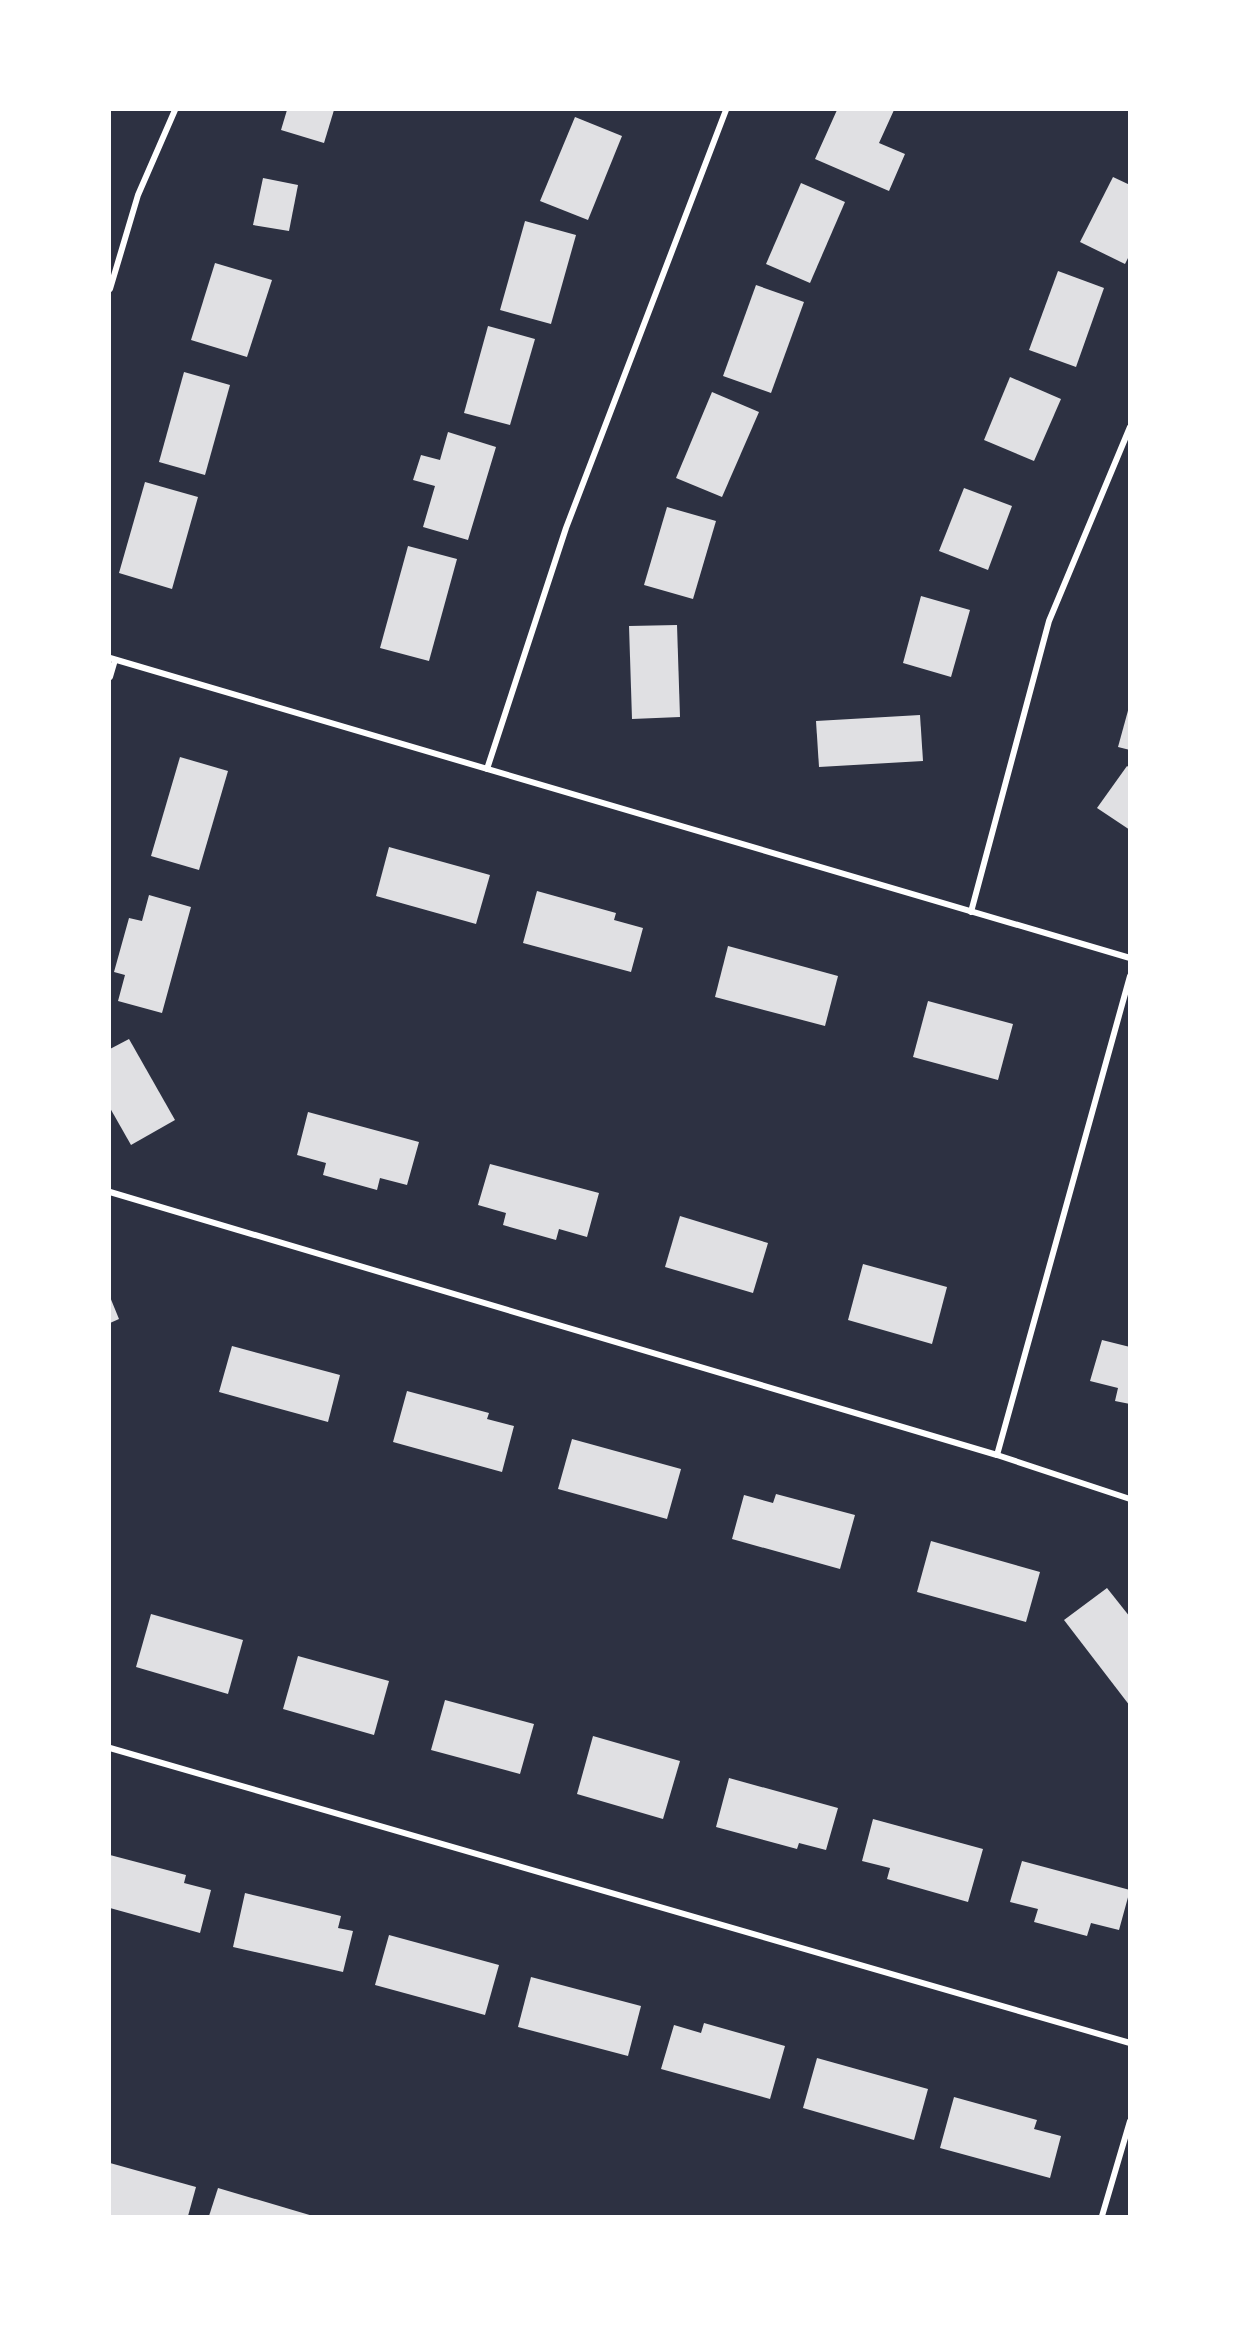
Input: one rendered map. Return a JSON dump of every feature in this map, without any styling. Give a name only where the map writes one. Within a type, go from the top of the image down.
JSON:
[{"type":"street","points":[[110,289],[138,195],[175,110]]},
{"type":"street","points":[[487,769],[566,528],[726,110]]},
{"type":"street","points":[[971,912],[1049,621],[1130,427]]},
{"type":"street","points":[[110,677],[112,659],[1130,958]]},
{"type":"street","points":[[997,1455],[1130,976]]},
{"type":"street","points":[[110,1192],[997,1455],[1130,1499]]},
{"type":"street","points":[[110,1748],[1130,2043]]},
{"type":"street","points":[[1102,2217],[1130,2121]]},
{"type":"building","points":[[287,110],[334,110],[324,143],[281,130]]},
{"type":"building","points":[[837,110],[894,110],[879,143],[905,154],[889,191],[815,159]]},
{"type":"building","points":[[575,117],[622,136],[588,220],[540,201]]},
{"type":"building","points":[[1113,177],[1130,185],[1130,254],[1125,264],[1080,242]]},
{"type":"building","points":[[263,178],[298,185],[289,231],[253,225]]},
{"type":"building","points":[[801,183],[845,202],[810,283],[766,264]]},
{"type":"building","points":[[525,221],[576,235],[551,324],[500,310]]},
{"type":"building","points":[[215,263],[272,280],[247,357],[191,340]]},
{"type":"building","points":[[1058,271],[1104,288],[1076,367],[1029,350]]},
{"type":"building","points":[[756,285],[804,302],[771,393],[723,376]]},
{"type":"building","points":[[488,326],[535,339],[510,425],[464,413]]},
{"type":"building","points":[[184,372],[230,385],[205,475],[159,462]]},
{"type":"building","points":[[1010,377],[1061,399],[1034,461],[984,440]]},
{"type":"building","points":[[712,392],[759,412],[722,497],[676,478]]},
{"type":"building","points":[[448,432],[496,447],[468,540],[423,527],[435,486],[413,480],[421,455],[440,460]]},
{"type":"building","points":[[145,482],[198,497],[172,589],[119,573]]},
{"type":"building","points":[[964,488],[1012,506],[988,570],[939,551]]},
{"type":"building","points":[[667,507],[716,521],[693,599],[644,585]]},
{"type":"building","points":[[408,546],[457,559],[429,661],[380,648]]},
{"type":"building","points":[[921,596],[970,610],[951,677],[903,663]]},
{"type":"building","points":[[677,625],[680,717],[632,719],[629,626]]},
{"type":"building","points":[[1130,707],[1130,750],[1118,747]]},
{"type":"building","points":[[920,715],[923,761],[819,767],[816,721]]},
{"type":"building","points":[[180,757],[228,771],[199,870],[151,856]]},
{"type":"building","points":[[1127,766],[1130,768],[1130,830],[1097,808]]},
{"type":"building","points":[[389,847],[490,875],[476,924],[376,896]]},
{"type":"building","points":[[537,891],[616,913],[614,920],[643,928],[631,972],[523,943]]},
{"type":"building","points":[[149,895],[191,907],[162,1013],[118,1001],[125,975],[114,972],[129,918],[142,921]]},
{"type":"building","points":[[728,946],[838,976],[825,1026],[715,997]]},
{"type":"building","points":[[928,1001],[1013,1024],[998,1080],[913,1057]]},
{"type":"building","points":[[129,1039],[175,1120],[131,1145],[110,1108],[110,1049]]},
{"type":"building","points":[[308,1112],[419,1142],[407,1185],[380,1178],[377,1190],[323,1175],[326,1163],[297,1155]]},
{"type":"building","points":[[490,1164],[599,1193],[587,1237],[559,1229],[556,1240],[503,1225],[506,1213],[478,1205]]},
{"type":"building","points":[[680,1216],[768,1243],[753,1293],[665,1267]]},
{"type":"building","points":[[863,1264],[947,1287],[932,1344],[848,1320]]},
{"type":"building","points":[[110,1297],[119,1319],[110,1323]]},
{"type":"building","points":[[1102,1340],[1130,1347],[1130,1404],[1115,1401],[1118,1388],[1090,1381]]},
{"type":"building","points":[[232,1346],[340,1375],[328,1422],[219,1392]]},
{"type":"building","points":[[407,1391],[489,1413],[487,1419],[514,1426],[502,1472],[393,1442]]},
{"type":"building","points":[[572,1439],[681,1469],[667,1519],[558,1489]]},
{"type":"building","points":[[776,1494],[855,1515],[840,1569],[732,1539],[744,1495],[773,1503]]},
{"type":"building","points":[[931,1541],[1040,1572],[1026,1622],[917,1592]]},
{"type":"building","points":[[1107,1588],[1130,1617],[1130,1706],[1064,1620]]},
{"type":"building","points":[[151,1614],[243,1640],[228,1694],[136,1667]]},
{"type":"building","points":[[298,1656],[389,1681],[374,1735],[283,1709]]},
{"type":"building","points":[[445,1700],[534,1724],[520,1774],[431,1750]]},
{"type":"building","points":[[593,1736],[680,1761],[663,1819],[577,1794]]},
{"type":"building","points":[[729,1778],[838,1808],[826,1850],[799,1843],[797,1849],[716,1827]]},
{"type":"building","points":[[873,1819],[983,1849],[968,1902],[887,1879],[890,1868],[862,1861]]},
{"type":"building","points":[[110,1855],[186,1875],[184,1883],[211,1890],[200,1933],[110,1908]]},
{"type":"building","points":[[1022,1861],[1130,1890],[1119,1930],[1091,1923],[1087,1936],[1034,1922],[1038,1909],[1010,1902]]},
{"type":"building","points":[[245,1893],[341,1916],[338,1928],[353,1931],[343,1972],[233,1947]]},
{"type":"building","points":[[389,1935],[499,1965],[485,2015],[375,1985]]},
{"type":"building","points":[[531,1977],[641,2006],[628,2056],[518,2027]]},
{"type":"building","points":[[704,2023],[785,2046],[770,2099],[661,2069],[674,2025],[701,2033]]},
{"type":"building","points":[[817,2058],[928,2089],[914,2140],[803,2108]]},
{"type":"building","points":[[954,2097],[1037,2120],[1034,2129],[1061,2136],[1050,2178],[940,2148]]},
{"type":"building","points":[[110,2163],[196,2187],[188,2216],[110,2216]]},
{"type":"building","points":[[218,2188],[313,2216],[209,2216]]}]
